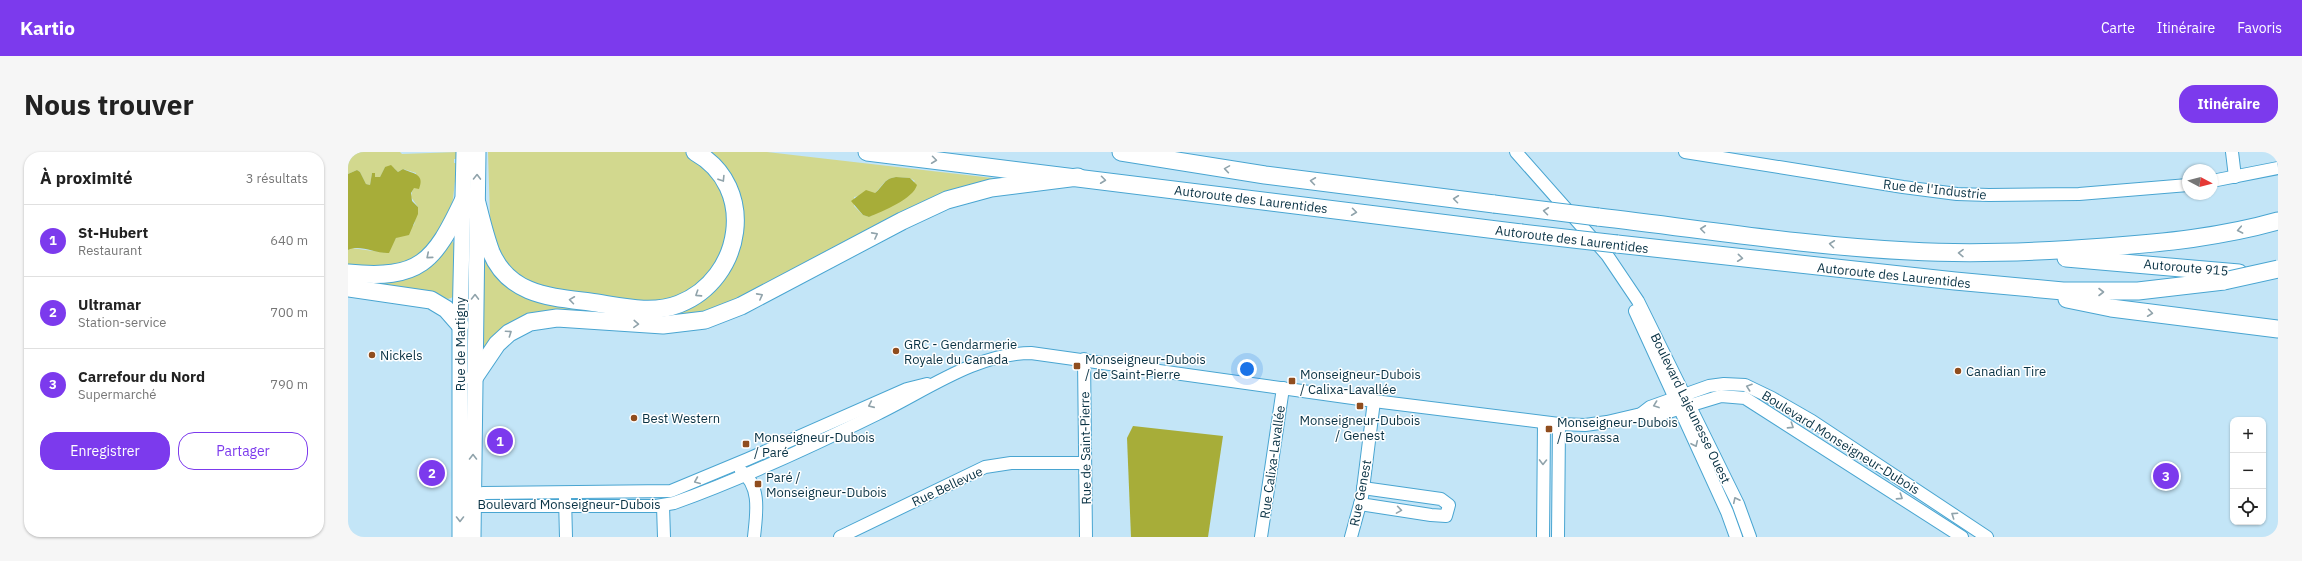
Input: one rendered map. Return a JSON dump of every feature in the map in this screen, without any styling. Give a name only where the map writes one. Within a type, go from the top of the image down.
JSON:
[{"type":"highway","points":[[470,202],[494,258],[506,275],[526,290],[544,296],[648,310],[667,308],[693,297],[709,285],[727,261],[734,236],[735,217],[728,190],[712,165],[695,152]]},
{"type":"highway","name":"Autoroute des Laurentides","points":[[867,152],[1521,233],[2007,286],[2109,292],[2168,288],[2224,281],[2278,269]]},
{"type":"highway","name":"Autoroute des Laurentides","points":[[1120,152],[1265,175],[1494,204],[1854,247],[1909,251],[2000,254],[2143,244],[2219,234],[2278,221]]},
{"type":"highway","points":[[474,378],[497,344],[509,333],[530,322],[557,318],[663,325],[705,320],[741,306],[907,218],[947,200],[991,188],[1078,177]]},
{"type":"highway","points":[[348,273],[390,274],[421,262],[443,242],[470,202]]},
{"type":"highway","name":"Autoroute 915","points":[[2000,254],[2188,267],[2278,277]]},
{"type":"highway","points":[[2007,286],[2111,308],[2278,329]]},
{"type":"highway","points":[[348,288],[431,300],[446,309],[460,325]]},
{"type":"main road","name":"Rue de Martigny","points":[[460,537],[469,501],[474,378],[470,202],[464,152]]},
{"type":"main road","name":"Rue de Martigny","points":[[473,537],[469,501],[460,325],[470,202],[478,152]]},
{"type":"street","name":"Boulevard Lajeunesse Ouest","points":[[1516,152],[1607,255],[1625,283],[1642,326],[1738,504],[1750,537]]},
{"type":"street","name":"Rue de l'Industrie","points":[[1685,152],[1957,194],[2079,194],[2182,185]]},
{"type":"street","points":[[2232,152],[2235,177]]},
{"type":"street","points":[[2218,180],[2278,168]]},
{"type":"street","name":"Boulevard Monseigneur-Dubois","points":[[469,501],[482,506],[663,506],[746,475],[856,425],[910,398],[937,382],[978,364],[1008,355],[1031,353],[1084,359],[1374,401],[1559,424],[1585,425],[1641,414],[1652,417],[1724,384],[1745,385],[1757,390],[1812,421],[1987,537]]},
{"type":"street","name":"Rue de Saint-Pierre","points":[[1084,359],[1086,537]]},
{"type":"street","name":"Boulevard Monseigneur-Dubois","points":[[469,501],[483,492],[664,492],[685,486],[733,466],[907,389],[937,382]]},
{"type":"street","name":"Rue Calixa-Lavallée","points":[[1261,537],[1283,388]]},
{"type":"street","name":"Boulevard Monseigneur-Dubois","points":[[1682,402],[1721,396],[1745,398],[1962,537]]},
{"type":"street","name":"Rue Genest","points":[[1351,537],[1363,488],[1374,401]]},
{"type":"street","name":"Boulevard Lajeunesse Ouest","points":[[1682,402],[1728,512],[1736,537]]},
{"type":"street","points":[[1543,537],[1544,423]]},
{"type":"street","points":[[1558,537],[1559,424]]},
{"type":"street","name":"Rue Bellevue","points":[[843,536],[985,467],[1012,464],[1084,463]]},
{"type":"street","points":[[733,466],[746,475],[756,496],[754,537]]},
{"type":"street","points":[[1360,504],[1446,516],[1448,505],[1440,499],[1363,488]]},
{"type":"street","points":[[565,492],[566,537]]},
{"type":"street","points":[[663,506],[664,537]]},
{"type":"green space","points":[[348,152],[400,152],[402,154],[458,152],[458,159],[454,159],[454,163],[457,163],[453,199],[446,223],[416,259],[389,268],[348,266],[348,250],[351,248],[388,253],[396,238],[414,225],[418,207],[411,197],[416,173],[403,169],[398,172],[394,168],[385,167],[380,177],[375,177],[372,173],[370,185],[366,184],[360,172],[357,170],[348,174]]},
{"type":"green space","points":[[488,152],[685,152],[704,165],[722,191],[730,221],[717,266],[690,293],[650,303],[535,287],[505,265],[494,239],[490,217]]},
{"type":"green space","points":[[705,152],[767,152],[1010,180],[728,306],[668,320],[558,313],[482,357],[481,251],[504,282],[675,311],[740,236]],"holes":[[[896,177],[910,178],[915,181],[880,211],[869,217],[863,215],[854,206],[854,197],[875,193],[888,179]]]},
{"type":"green space","points":[[451,240],[454,243],[453,297],[448,299],[432,292],[373,284],[348,277],[385,280]]},
{"type":"shaded area","points":[[391,165],[398,172],[403,169],[417,175],[421,180],[419,189],[414,188],[411,193],[412,201],[418,207],[418,214],[409,235],[396,238],[389,253],[358,248],[348,250],[348,174],[357,170],[360,172],[366,184],[370,185],[372,173],[375,173],[375,177],[380,177],[385,167]]},
{"type":"shaded area","points":[[896,177],[910,178],[917,185],[910,195],[897,204],[869,217],[863,215],[851,201],[866,190],[875,193],[888,179]]},
{"type":"shaded area","points":[[1133,426],[1223,436],[1208,537],[1131,537],[1127,438]]},
{"type":"place","name":"GRC - Gendarmerie Royale du Canada","points":[[896,351]]},
{"type":"place","name":"Nickels","points":[[372,355]]},
{"type":"place","name":"Monseigneur-Dubois / de Saint-Pierre","points":[[1077,366]]},
{"type":"place","name":"Canadian Tire","points":[[1958,371]]},
{"type":"place","name":"Monseigneur-Dubois / Calixa-Lavallée","points":[[1292,381]]},
{"type":"place","name":"Monseigneur-Dubois / Genest","points":[[1360,406]]},
{"type":"place","name":"Best Western","points":[[634,418]]},
{"type":"place","name":"Monseigneur-Dubois / Bourassa","points":[[1549,429]]},
{"type":"place","name":"St-Hubert","points":[[500,441]]},
{"type":"place","name":"Monseigneur-Dubois / Paré","points":[[746,444]]},
{"type":"place","name":"Ultramar","points":[[432,473]]},
{"type":"place","name":"Carrefour du Nord","points":[[2166,476]]},
{"type":"place","name":"Paré / Monseigneur-Dubois","points":[[758,484]]}]
